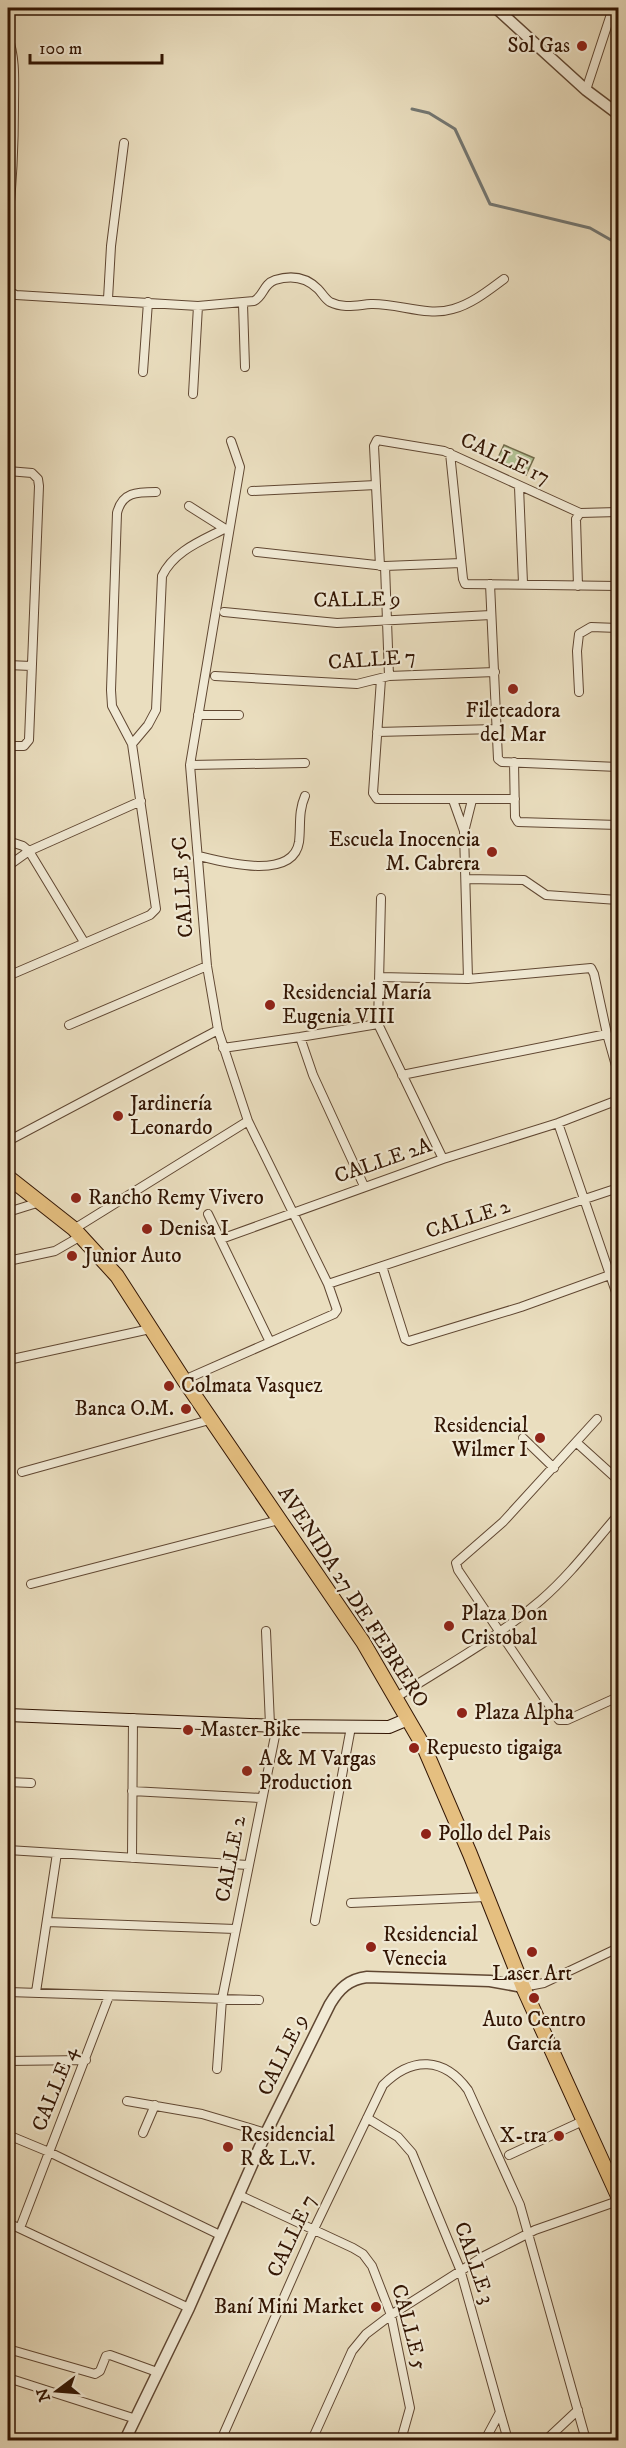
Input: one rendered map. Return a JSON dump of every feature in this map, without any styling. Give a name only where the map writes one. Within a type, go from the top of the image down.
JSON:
[{"type":"main road","name":"AVENIDA 27 DE FEBRERO","points":[[8,1177],[78,1232],[117,1276],[184,1380],[213,1419],[363,1642],[408,1719],[435,1773],[523,1987],[585,2120],[618,2198]]},
{"type":"main road","points":[[8,1715],[389,1727],[408,1719]]},
{"type":"street","points":[[496,8],[586,90],[618,114]]},
{"type":"street","points":[[586,90],[613,8]]},
{"type":"street","points":[[8,41],[14,62],[11,79],[13,172],[8,224]]},
{"type":"street","points":[[108,299],[111,246],[124,143]]},
{"type":"street","points":[[8,291],[16,295],[198,306],[243,304],[258,299],[266,284],[277,279],[304,278],[329,302],[347,307],[372,304],[429,311],[453,310],[478,297],[504,279]]},
{"type":"street","points":[[143,372],[148,302]]},
{"type":"street","points":[[243,304],[245,367]]},
{"type":"street","points":[[193,394],[198,306]]},
{"type":"street","name":"CALLE 5C","points":[[231,441],[240,466],[227,530],[208,666],[190,765],[207,966],[218,1030],[248,1121],[328,1284],[337,1310],[334,1314],[270,1342]]},
{"type":"street","name":"CALLE 17","points":[[376,485],[375,441],[435,447],[580,513],[618,512]]},
{"type":"street","points":[[450,453],[465,584],[618,586]]},
{"type":"street","points":[[8,471],[27,472],[36,476],[39,486],[29,736],[27,744],[20,747],[8,746]]},
{"type":"street","points":[[252,491],[376,485],[389,620],[385,678],[377,732],[373,793],[377,799],[514,799]]},
{"type":"street","points":[[519,486],[523,583]]},
{"type":"street","points":[[8,976],[155,912],[156,906],[132,744],[112,706],[111,690],[119,504],[124,497],[133,493],[156,492]]},
{"type":"street","points":[[189,506],[227,530]]},
{"type":"street","points":[[578,586],[576,519],[580,513]]},
{"type":"street","points":[[132,744],[148,725],[156,710],[162,576],[171,561],[183,552],[227,530]]},
{"type":"street","points":[[257,552],[383,566],[461,563]]},
{"type":"street","points":[[490,584],[498,759],[502,762],[618,767]]},
{"type":"street","name":"CALLE 9","points":[[224,612],[338,623],[491,615]]},
{"type":"street","points":[[579,692],[577,651],[579,634],[591,627],[618,628]]},
{"type":"street","points":[[8,665],[31,666]]},
{"type":"street","name":"CALLE 7","points":[[215,676],[357,684],[385,678],[495,672]]},
{"type":"street","points":[[198,715],[239,715]]},
{"type":"street","points":[[377,732],[496,729]]},
{"type":"street","points":[[514,762],[514,799],[517,821],[618,825]]},
{"type":"street","points":[[190,765],[305,763]]},
{"type":"street","points":[[199,856],[237,866],[271,865],[289,859],[299,844],[301,806],[305,796]]},
{"type":"street","points":[[453,800],[464,832]]},
{"type":"street","points":[[468,979],[464,832],[472,800]]},
{"type":"street","points":[[8,866],[29,851],[141,801]]},
{"type":"street","points":[[8,841],[23,846],[29,851],[84,942]]},
{"type":"street","points":[[466,879],[524,880],[546,895],[618,900]]},
{"type":"street","points":[[381,898],[378,1024],[443,1159]]},
{"type":"street","points":[[69,1025],[207,966]]},
{"type":"street","points":[[380,977],[468,979],[591,968],[599,985],[607,1034],[618,1073]]},
{"type":"street","points":[[223,1048],[378,1024]]},
{"type":"street","points":[[8,1141],[218,1030]]},
{"type":"street","points":[[402,1075],[607,1034]]},
{"type":"street","points":[[300,1037],[313,1075],[364,1186]]},
{"type":"street","name":"CALLE 2A","points":[[221,1239],[364,1186],[618,1100]]},
{"type":"street","points":[[8,1261],[56,1251],[78,1232],[248,1121]]},
{"type":"street","points":[[558,1122],[615,1274],[618,1298]]},
{"type":"street","name":"CALLE 2","points":[[328,1284],[618,1188]]},
{"type":"street","points":[[8,1212],[40,1202]]},
{"type":"street","points":[[184,1380],[270,1342],[208,1214]]},
{"type":"street","points":[[382,1266],[405,1339],[409,1341],[521,1307],[615,1274]]},
{"type":"street","points":[[8,1360],[150,1329]]},
{"type":"street","points":[[22,1472],[213,1419]]},
{"type":"street","points":[[597,1419],[503,1522],[456,1563],[458,1570],[559,1720],[567,1720],[618,1697]]},
{"type":"street","points":[[523,1438],[554,1468]]},
{"type":"street","points":[[576,1442],[618,1480]]},
{"type":"street","points":[[395,1698],[500,1630],[540,1601],[561,1581],[618,1515]]},
{"type":"street","points":[[31,1584],[279,1520]]},
{"type":"street","name":"CALLE 2","points":[[217,2069],[222,1999],[274,1725],[266,1631]]},
{"type":"street","points":[[132,1858],[133,1718]]},
{"type":"street","points":[[315,1921],[351,1726]]},
{"type":"street","points":[[8,1782],[31,1783]]},
{"type":"street","points":[[132,1791],[261,1798]]},
{"type":"street","points":[[8,1850],[248,1865]]},
{"type":"street","points":[[36,1992],[57,1853]]},
{"type":"street","points":[[351,1902],[486,1897]]},
{"type":"street","points":[[46,1922],[235,1929]]},
{"type":"street","points":[[523,1987],[544,1983],[618,1948]]},
{"type":"street","name":"CALLE 9","points":[[125,2440],[189,2308],[266,2133],[339,1990],[350,1981],[373,1977],[490,1981],[523,1987]]},
{"type":"street","points":[[8,1992],[259,2000]]},
{"type":"street","name":"CALLE 4","points":[[20,2228],[109,1996]]},
{"type":"street","points":[[8,2061],[86,2060]]},
{"type":"street","name":"CALLE 7","points":[[220,2440],[314,2229],[383,2085],[394,2074],[407,2067],[423,2064],[435,2065],[453,2074],[468,2090],[520,2205],[586,2440]]},
{"type":"street","points":[[127,2101],[202,2114],[266,2133]]},
{"type":"street","points":[[143,2133],[154,2105]]},
{"type":"street","name":"CALLE 3","points":[[367,2118],[398,2137],[412,2153],[460,2269],[508,2440]]},
{"type":"street","points":[[509,2156],[585,2120]]},
{"type":"street","points":[[8,2135],[49,2152],[220,2235]]},
{"type":"street","name":"CALLE 5","points":[[239,2195],[363,2254],[372,2266],[391,2315],[410,2408],[401,2440]]},
{"type":"street","points":[[312,2440],[352,2351],[366,2334],[460,2269],[529,2233],[618,2198]]},
{"type":"street","points":[[8,2223],[189,2308]]},
{"type":"street","points":[[8,2349],[95,2374],[100,2371],[108,2355],[157,2372]]},
{"type":"street","points":[[8,2378],[136,2419]]},
{"type":"street","points":[[546,2440],[578,2410]]},
{"type":"street","points":[[485,2440],[500,2412]]},
{"type":"green space","points":[[504,445],[534,458],[526,475],[496,462]]},
{"type":"waterway","points":[[412,109],[429,113],[455,129],[490,204],[590,228],[618,244]]},
{"type":"place","name":"Sol Gas","points":[[582,46]]},
{"type":"place","name":"Fileteadora del Mar","points":[[513,689]]},
{"type":"place","name":"Escuela Inocencia M. Cabrera","points":[[492,852]]},
{"type":"place","name":"Residencial María Eugenia VIII","points":[[270,1005]]},
{"type":"place","name":"Jardinería Leonardo","points":[[118,1116]]},
{"type":"place","name":"Rancho Remy Vivero","points":[[76,1198]]},
{"type":"place","name":"Denisa I","points":[[147,1229]]},
{"type":"place","name":"Junior Auto","points":[[72,1256]]},
{"type":"place","name":"Colmata Vasquez","points":[[169,1386]]},
{"type":"place","name":"Banca O.M.","points":[[186,1409]]},
{"type":"place","name":"Residencial Wilmer I","points":[[540,1438]]},
{"type":"place","name":"Plaza Don Cristobal","points":[[449,1626]]},
{"type":"place","name":"Plaza Alpha","points":[[462,1713]]},
{"type":"place","name":"Master Bike","points":[[188,1730]]},
{"type":"place","name":"Repuesto tigaiga","points":[[414,1748]]},
{"type":"place","name":"A & M Vargas Production","points":[[247,1771]]},
{"type":"place","name":"Pollo del Pais","points":[[426,1834]]},
{"type":"place","name":"Residencial Venecia","points":[[371,1947]]},
{"type":"place","name":"Laser Art","points":[[532,1952]]},
{"type":"place","name":"Auto Centro García","points":[[534,1998]]},
{"type":"place","name":"X-tra","points":[[559,2136]]},
{"type":"place","name":"Residencial R & L.V.","points":[[228,2147]]},
{"type":"place","name":"Baní Mini Market","points":[[376,2307]]}]
